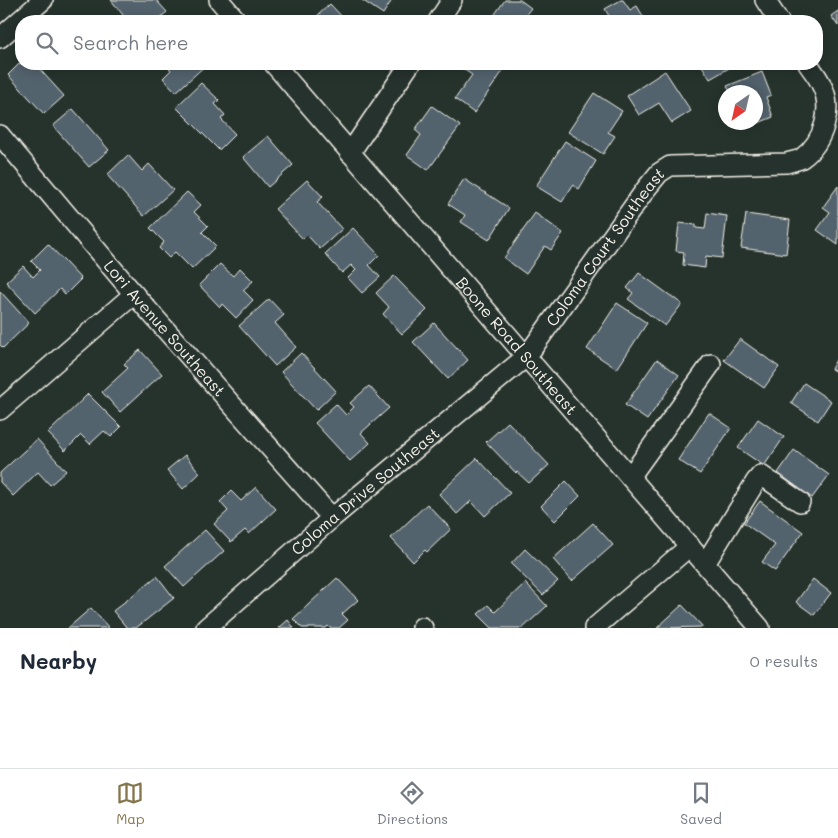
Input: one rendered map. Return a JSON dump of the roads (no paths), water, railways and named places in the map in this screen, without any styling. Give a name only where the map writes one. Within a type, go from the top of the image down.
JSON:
[{"type":"street","points":[[26,15],[43,0]]},
{"type":"street","points":[[219,0],[232,15]]},
{"type":"street","points":[[442,15],[452,0]]},
{"type":"street","points":[[765,0],[776,15]]},
{"type":"street","points":[[0,38],[15,25]]},
{"type":"street","name":"Boone Road Southeast","points":[[279,70],[760,628]]},
{"type":"street","points":[[350,153],[406,70]]},
{"type":"street","name":"Coloma Court Southeast","points":[[527,356],[659,173],[670,166],[688,164],[787,163],[801,158],[814,146],[821,135],[827,119],[827,102],[822,85],[812,70]]},
{"type":"street","name":"Lori Avenue Southeast","points":[[0,135],[134,294],[332,518]]},
{"type":"street","points":[[0,410],[134,294]]},
{"type":"street","name":"Coloma Drive Southeast","points":[[206,628],[332,518],[527,356]]},
{"type":"street","points":[[630,477],[711,364]]},
{"type":"street","points":[[705,564],[756,480],[761,475],[800,502]]},
{"type":"street","points":[[594,628],[690,546]]}]
